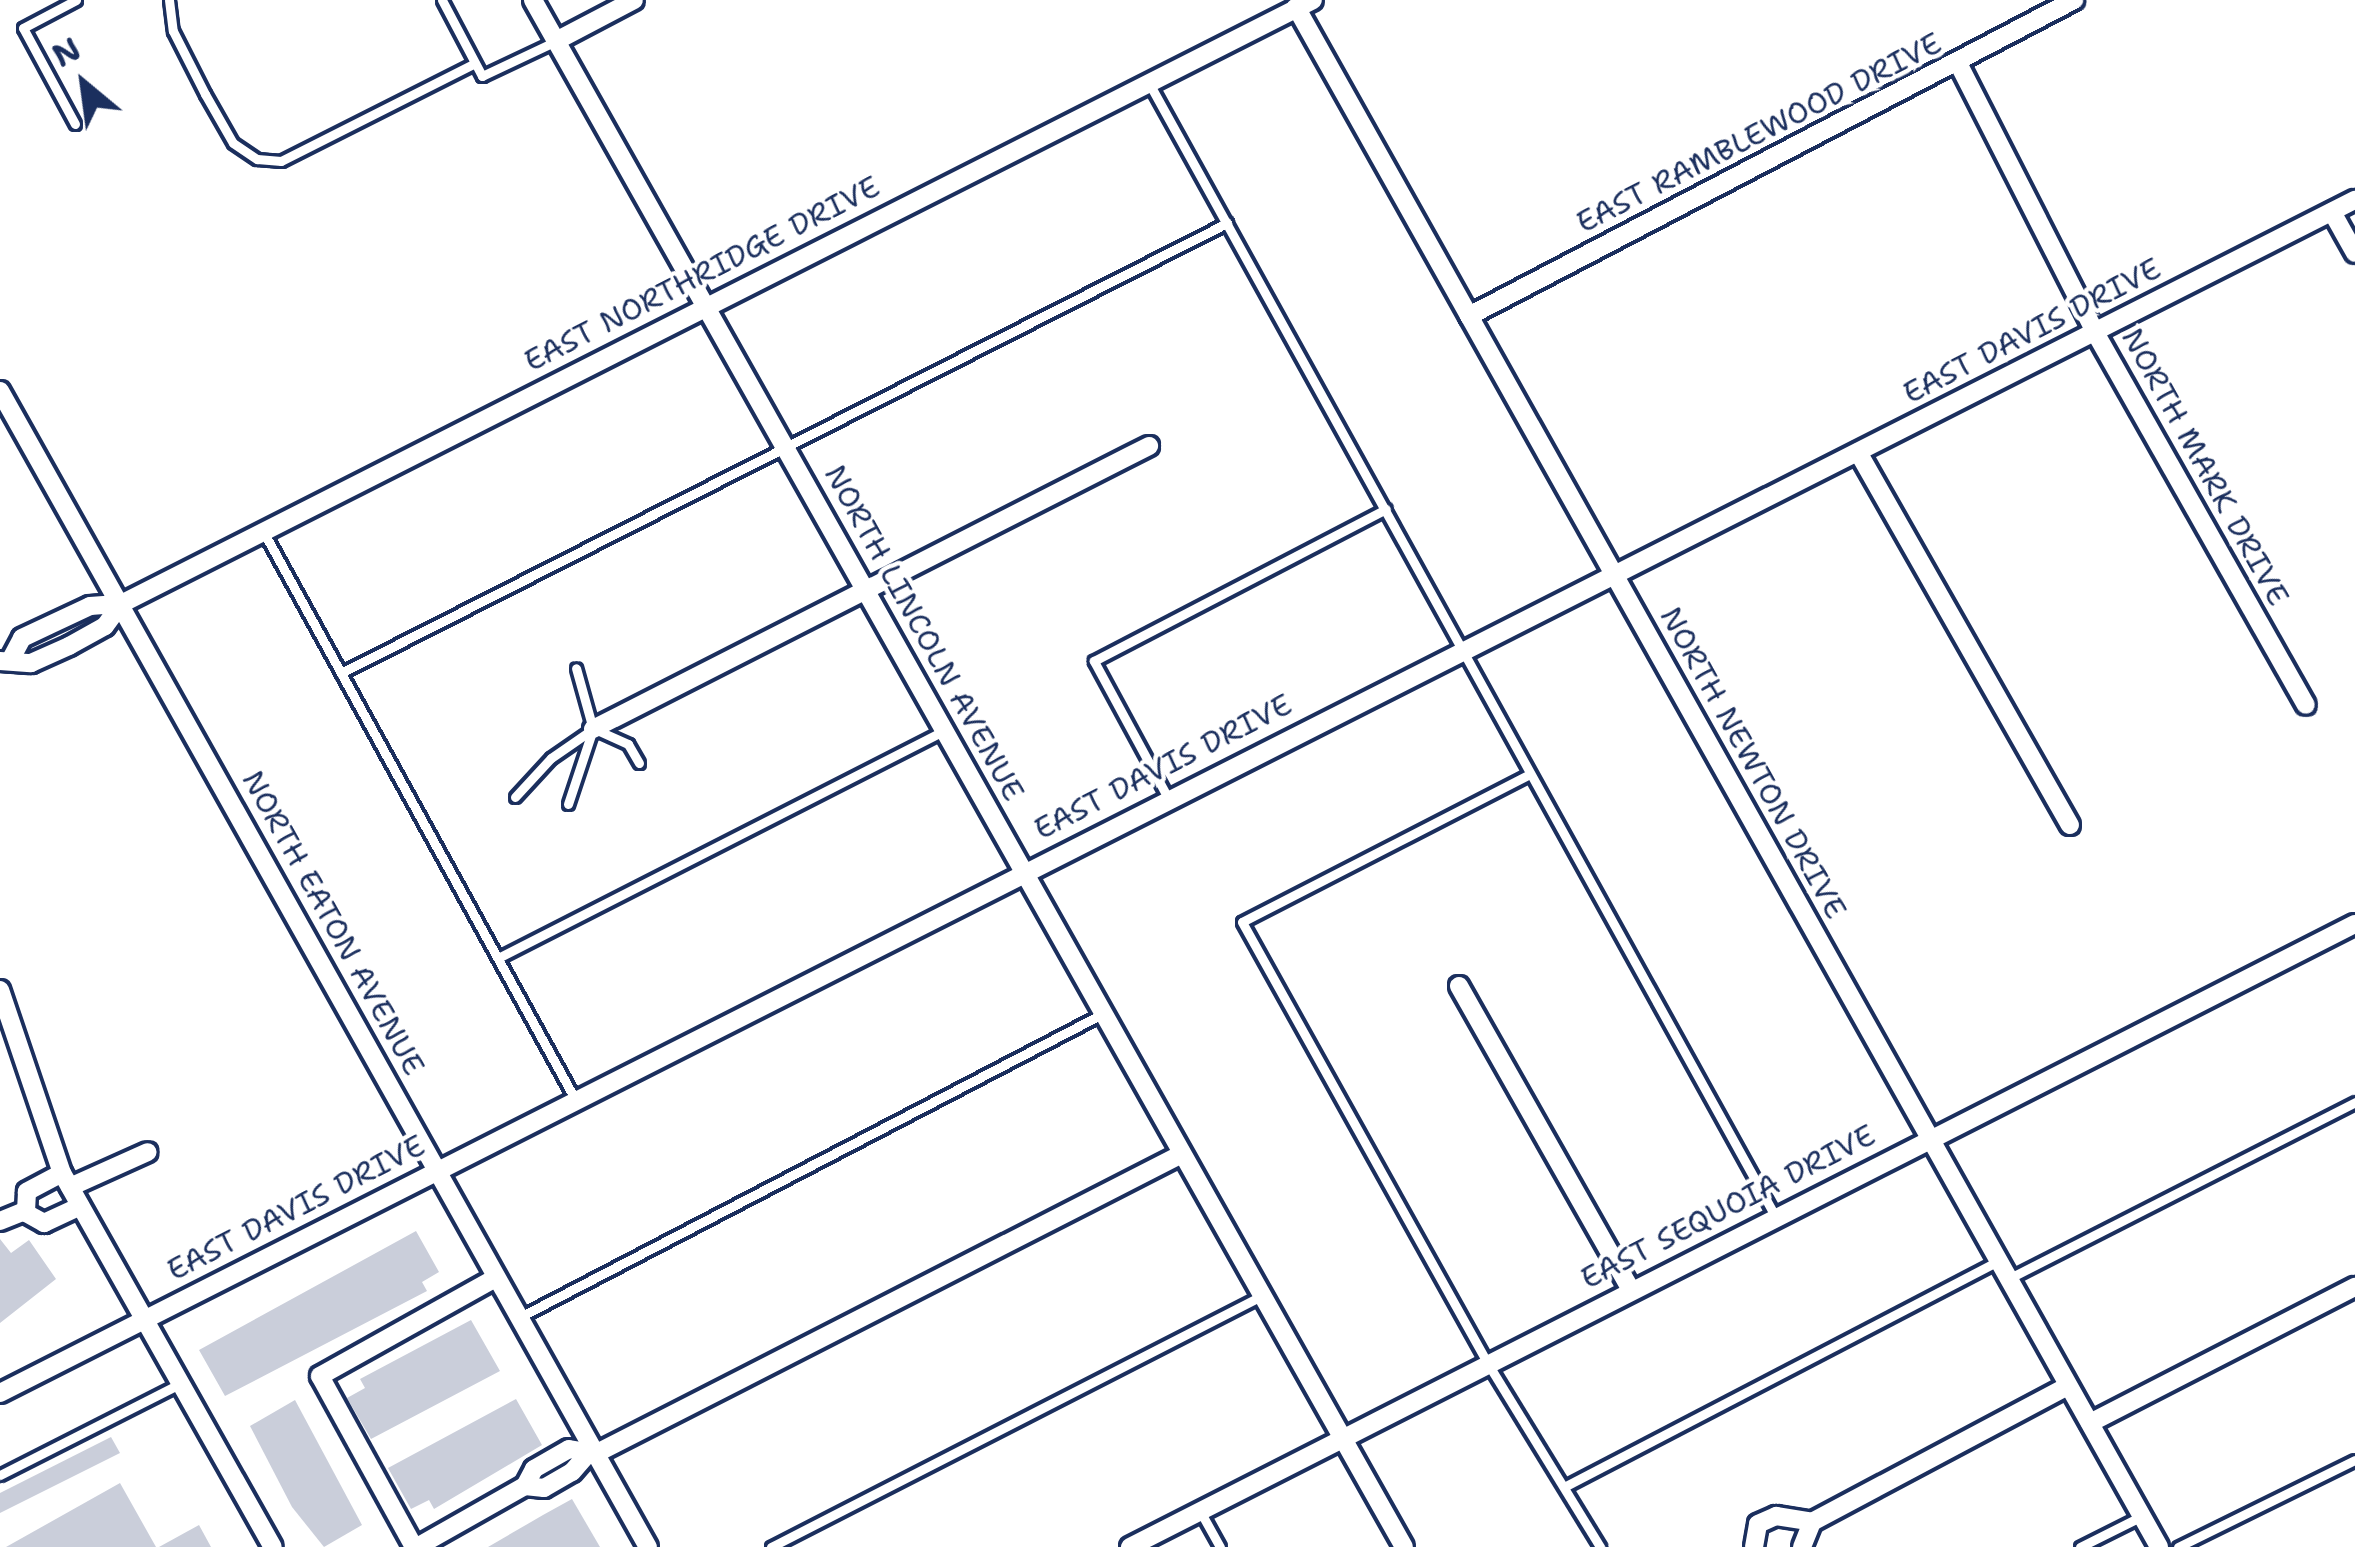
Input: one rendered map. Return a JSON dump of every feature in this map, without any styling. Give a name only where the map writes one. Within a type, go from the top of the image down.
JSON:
[{"type":"street","name":"NORTH LINCOLN AVENUE","points":[[533,0],[1404,1547]]},
{"type":"street","points":[[556,41],[634,0]]},
{"type":"street","name":"EAST RAMBLEWOOD DRIVE","points":[[1469,316],[2074,0]]},
{"type":"street","name":"EAST NORTHRIDGE DRIVE","points":[[6,659],[31,662],[69,646],[105,626],[121,604],[1305,3]]},
{"type":"street","name":"NORTH NEWTON DRIVE","points":[[1305,3],[1469,316],[2159,1547]]},
{"type":"street","name":"NORTH MARK DRIVE","points":[[1958,64],[2096,334],[2306,705]]},
{"type":"street","name":"EAST DAVIS DRIVE","points":[[0,1393],[1612,572],[2096,334],[2355,200]]},
{"type":"street","points":[[2332,212],[2355,253]]},
{"type":"street","name":"NORTH EATON AVENUE","points":[[0,391],[648,1547]]},
{"type":"street","points":[[593,729],[1149,446]]},
{"type":"street","points":[[1858,452],[2071,825]]},
{"type":"street","name":"EAST SEQUOIA DRIVE","points":[[1130,1547],[2355,924]]},
{"type":"street","points":[[1459,986],[1631,1290]]},
{"type":"street","points":[[0,990],[66,1180],[272,1547]]},
{"type":"street","points":[[25,1211],[27,1192],[148,1152]]},
{"type":"street","points":[[496,1278],[320,1376],[416,1547],[525,1486],[544,1488],[578,1468],[591,1452],[1182,1154]]},
{"type":"street","points":[[25,1211],[44,1223],[80,1206]]},
{"type":"street","points":[[0,1221],[25,1211]]},
{"type":"street","points":[[2090,1423],[2355,1288]]},
{"type":"street","points":[[1754,1547],[1758,1524],[1776,1516],[1812,1522],[2068,1386]]},
{"type":"street","points":[[1802,1547],[1812,1522]]},
{"type":"lane","points":[[75,124],[23,28],[76,0]]},
{"type":"lane","points":[[169,0],[172,31],[205,94],[233,143],[257,159],[281,160],[475,62]]},
{"type":"lane","points":[[442,0],[482,76],[556,41]]},
{"type":"lane","points":[[1147,80],[1386,509],[1526,776],[1775,1216]]},
{"type":"lane","points":[[341,673],[1227,223]]},
{"type":"lane","points":[[1168,798],[1094,661],[1386,509]]},
{"type":"lane","points":[[263,531],[576,1101]]},
{"type":"lane","points":[[568,804],[593,729],[576,668]]},
{"type":"lane","points":[[593,729],[628,744],[639,763]]},
{"type":"lane","points":[[515,797],[551,758],[593,729]]},
{"type":"lane","points":[[498,958],[945,730]]},
{"type":"lane","points":[[1526,776],[1242,922],[1488,1364],[1600,1547]]},
{"type":"lane","points":[[520,1317],[1104,1013]]},
{"type":"lane","points":[[2008,1280],[2355,1102]]},
{"type":"lane","points":[[1566,1486],[1998,1261]]},
{"type":"lane","points":[[771,1547],[1263,1295]]},
{"type":"lane","points":[[0,1475],[181,1383]]},
{"type":"lane","points":[[2178,1547],[2355,1460]]},
{"type":"lane","points":[[1200,1511],[1220,1547]]},
{"type":"lane","points":[[2080,1547],[2141,1516]]},
{"type":"building","points":[[416,1231],[439,1272],[422,1282],[427,1291],[225,1396],[199,1350]]},
{"type":"building","points":[[0,1239],[11,1253],[29,1240],[56,1279],[0,1323]]},
{"type":"building","points":[[471,1320],[500,1371],[371,1439],[347,1398],[365,1388],[360,1379]]},
{"type":"building","points":[[516,1399],[542,1445],[434,1509],[429,1500],[411,1509],[388,1468]]},
{"type":"building","points":[[295,1400],[362,1525],[324,1547],[292,1507],[250,1426]]},
{"type":"building","points":[[111,1437],[120,1453],[0,1513],[0,1493]]},
{"type":"building","points":[[120,1483],[156,1547],[6,1547]]},
{"type":"building","points":[[572,1499],[600,1547],[488,1547],[543,1515]]},
{"type":"building","points":[[199,1525],[211,1547],[159,1547]]}]
